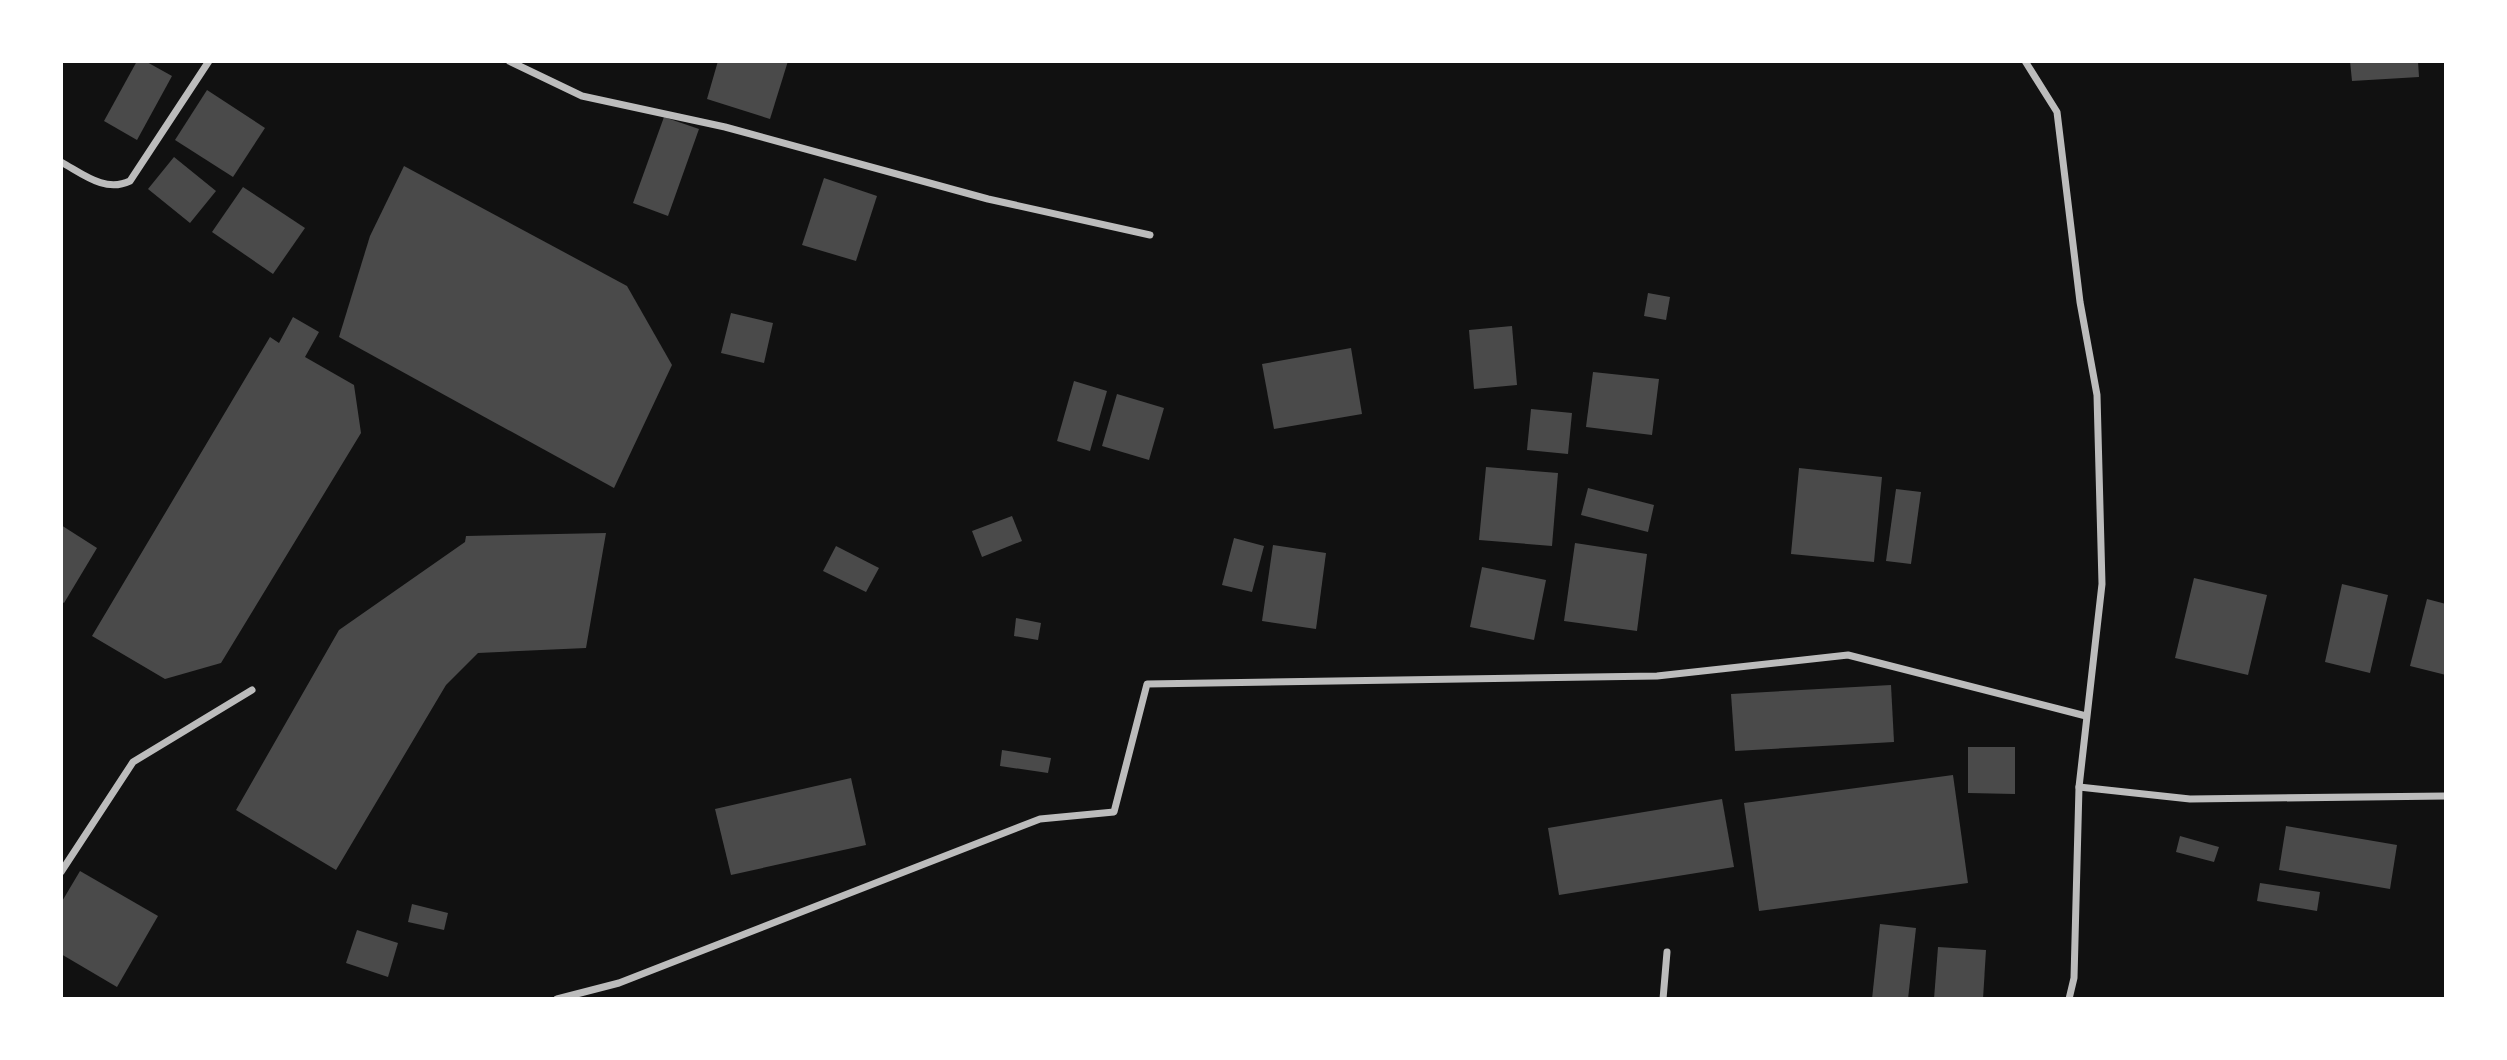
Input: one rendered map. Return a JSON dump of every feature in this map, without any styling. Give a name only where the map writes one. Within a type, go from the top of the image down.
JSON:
[{"type":"street","points":[[61,162],[103,185],[118,187],[130,181],[209,61]]},
{"type":"street","points":[[509,61],[582,96],[725,127],[988,199],[1150,235]]},
{"type":"street","points":[[2025,61],[2057,111],[2080,302],[2097,395],[2102,584],[2079,787],[2074,978],[2069,999]]},
{"type":"street","points":[[557,999],[619,983],[1040,819],[1114,812],[1147,684],[1657,676],[1848,655],[2086,716]]},
{"type":"street","points":[[61,872],[133,762],[252,690]]},
{"type":"street","points":[[2079,787],[2190,799],[2446,796]]},
{"type":"street","points":[[1663,999],[1667,952]]},
{"type":"building","points":[[137,61],[145,61],[172,76],[137,140],[104,121]]},
{"type":"building","points":[[718,61],[788,61],[770,119],[707,99]]},
{"type":"building","points":[[2350,61],[2418,61],[2419,77],[2352,81]]},
{"type":"building","points":[[207,90],[265,128],[233,177],[175,140]]},
{"type":"building","points":[[664,117],[699,129],[668,216],[633,203]]},
{"type":"building","points":[[174,157],[216,191],[190,223],[148,189]]},
{"type":"building","points":[[404,166],[627,286],[672,365],[614,488],[339,337],[370,236]]},
{"type":"building","points":[[824,178],[877,196],[856,261],[802,245]]},
{"type":"building","points":[[243,187],[305,228],[273,274],[212,232]]},
{"type":"building","points":[[1648,293],[1670,297],[1666,320],[1644,316]]},
{"type":"building","points":[[731,313],[773,323],[764,363],[721,353]]},
{"type":"building","points":[[293,317],[319,332],[305,357],[354,385],[361,433],[221,663],[165,679],[92,636],[270,337],[279,343]]},
{"type":"building","points":[[1512,326],[1517,385],[1474,389],[1469,330]]},
{"type":"building","points":[[1351,348],[1362,414],[1274,429],[1262,364]]},
{"type":"building","points":[[1593,372],[1659,379],[1652,435],[1586,427]]},
{"type":"building","points":[[1074,381],[1107,391],[1090,451],[1057,441]]},
{"type":"building","points":[[1117,394],[1164,408],[1149,460],[1102,446]]},
{"type":"building","points":[[1531,409],[1572,413],[1568,454],[1527,450]]},
{"type":"building","points":[[1486,467],[1558,473],[1552,546],[1479,540]]},
{"type":"building","points":[[1799,468],[1882,477],[1874,562],[1791,554]]},
{"type":"building","points":[[1588,488],[1654,505],[1648,532],[1581,515]]},
{"type":"building","points":[[1896,489],[1921,492],[1911,564],[1886,561]]},
{"type":"building","points":[[1012,516],[1022,541],[982,557],[972,531]]},
{"type":"building","points":[[61,525],[97,548],[64,603],[61,601]]},
{"type":"building","points":[[606,533],[586,648],[478,653],[446,685],[336,870],[236,810],[339,630],[465,542],[466,536]]},
{"type":"building","points":[[1234,538],[1264,546],[1252,592],[1222,585]]},
{"type":"building","points":[[1575,543],[1647,554],[1637,631],[1564,621]]},
{"type":"building","points":[[1273,545],[1326,553],[1316,629],[1262,621]]},
{"type":"building","points":[[836,546],[879,568],[866,592],[823,571]]},
{"type":"building","points":[[1482,567],[1546,580],[1534,640],[1470,627]]},
{"type":"building","points":[[2194,578],[2267,595],[2248,675],[2175,658]]},
{"type":"building","points":[[2342,584],[2388,595],[2370,673],[2325,662]]},
{"type":"building","points":[[2427,599],[2446,604],[2446,675],[2410,666]]},
{"type":"building","points":[[1016,618],[1041,623],[1038,640],[1014,636]]},
{"type":"building","points":[[1891,685],[1894,742],[1735,751],[1731,694]]},
{"type":"building","points":[[1968,747],[2015,747],[2015,794],[1968,793]]},
{"type":"building","points":[[1002,750],[1051,758],[1048,773],[1000,766]]},
{"type":"building","points":[[1953,775],[1968,883],[1759,911],[1744,803]]},
{"type":"building","points":[[851,778],[866,845],[731,875],[715,809]]},
{"type":"building","points":[[1722,799],[1734,867],[1559,895],[1548,828]]},
{"type":"building","points":[[2286,826],[2397,845],[2390,889],[2279,870]]},
{"type":"building","points":[[2180,836],[2219,847],[2214,862],[2176,852]]},
{"type":"building","points":[[80,871],[158,916],[117,987],[61,954],[61,903]]},
{"type":"building","points":[[2260,883],[2320,892],[2317,911],[2257,901]]},
{"type":"building","points":[[412,904],[448,913],[444,930],[408,922]]},
{"type":"building","points":[[1880,924],[1916,928],[1908,999],[1872,999]]},
{"type":"building","points":[[357,930],[398,943],[388,977],[346,963]]},
{"type":"building","points":[[1938,947],[1986,950],[1983,999],[1934,999]]}]
